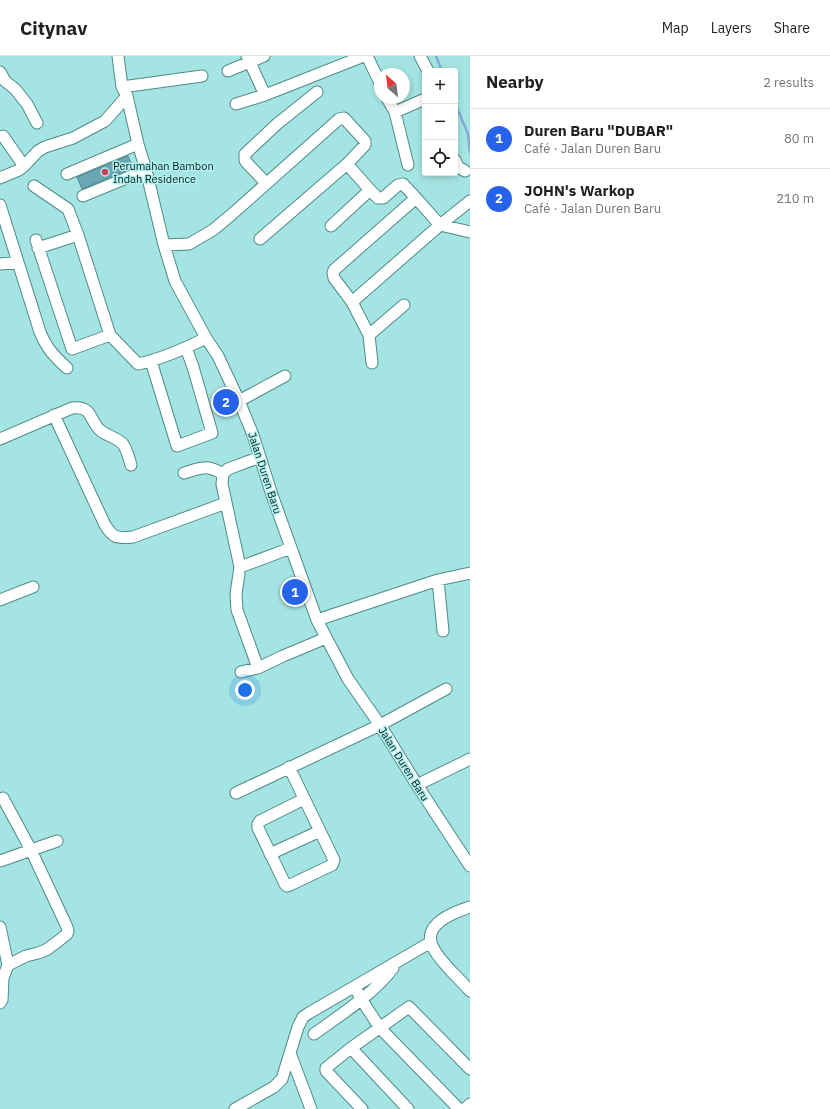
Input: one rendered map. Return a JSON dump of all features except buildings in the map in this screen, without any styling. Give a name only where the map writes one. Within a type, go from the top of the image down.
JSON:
[{"type":"street","name":"Jalan Duren Baru","points":[[118,56],[138,144],[146,170],[164,245],[175,281],[206,338],[218,356],[239,401],[253,435],[272,495],[317,620],[348,679],[380,725],[470,866]]},
{"type":"street","points":[[228,71],[248,59],[264,56]]},
{"type":"street","points":[[236,104],[265,95],[365,56],[374,72]]},
{"type":"street","points":[[420,56],[426,68]]},
{"type":"street","points":[[248,59],[265,95]]},
{"type":"street","points":[[0,72],[5,81],[15,89],[27,104],[37,123]]},
{"type":"street","points":[[1,176],[19,170],[38,151],[45,147],[73,138],[105,121],[125,92],[202,76]]},
{"type":"street","points":[[266,184],[246,162],[244,156],[245,154],[277,124],[317,92]]},
{"type":"street","points":[[395,112],[422,101]]},
{"type":"street","points":[[390,104],[395,112],[408,165]]},
{"type":"street","points":[[164,245],[189,244],[203,237],[231,215],[339,119],[344,118],[365,141],[365,145],[347,164],[260,239]]},
{"type":"street","points":[[3,136],[24,166]]},
{"type":"street","points":[[67,174],[138,144]]},
{"type":"street","points":[[347,164],[378,198],[383,198],[401,183],[440,225],[470,232]]},
{"type":"street","points":[[458,167],[465,171]]},
{"type":"street","points":[[83,196],[146,170]]},
{"type":"street","points":[[34,186],[68,210],[78,235],[110,335],[138,364],[151,361],[186,348],[206,338]]},
{"type":"street","points":[[331,226],[370,190]]},
{"type":"street","points":[[372,363],[368,335],[352,302],[334,278],[333,273],[334,270],[416,198]]},
{"type":"street","points":[[352,302],[440,225],[470,201]]},
{"type":"street","points":[[0,205],[46,345],[57,359],[67,368]]},
{"type":"street","points":[[78,235],[37,244],[72,349],[110,335]]},
{"type":"street","points":[[0,264],[18,262]]},
{"type":"street","points":[[368,335],[404,305]]},
{"type":"street","points":[[151,361],[177,446],[212,434],[193,367],[186,348]]},
{"type":"street","points":[[239,401],[285,376]]},
{"type":"street","points":[[1,435],[72,408],[80,407],[90,414],[101,431],[124,446],[131,465]]},
{"type":"street","points":[[54,415],[104,525],[111,534],[120,538],[133,537],[226,503]]},
{"type":"street","points":[[258,668],[237,610],[236,594],[240,567],[222,484],[223,474],[225,472],[233,467],[260,457]]},
{"type":"street","points":[[184,474],[200,468],[213,468],[223,474]]},
{"type":"street","points":[[240,567],[291,548]]},
{"type":"street","points":[[317,620],[438,580],[470,573]]},
{"type":"street","points":[[438,580],[443,632]]},
{"type":"street","points":[[0,600],[33,587]]},
{"type":"street","points":[[241,672],[258,668],[326,638]]},
{"type":"street","points":[[236,793],[380,725],[446,689]]},
{"type":"street","points":[[417,785],[470,759]]},
{"type":"street","points":[[289,768],[334,860],[334,863],[287,886],[270,854],[258,828],[258,824],[304,799]]},
{"type":"street","points":[[3,798],[31,850],[68,931],[64,938],[46,950],[26,956],[8,965]]},
{"type":"street","points":[[270,854],[320,831]]},
{"type":"street","points":[[0,861],[57,841]]},
{"type":"street","points":[[470,907],[446,917],[436,925],[431,934],[431,942],[435,953],[470,991]]},
{"type":"street","points":[[0,928],[8,965],[3,978],[2,1000],[0,1003]]},
{"type":"street","points":[[235,1109],[279,1084],[282,1079],[298,1027],[303,1017],[431,942]]},
{"type":"street","points":[[314,1034],[361,999],[387,975],[398,961]]},
{"type":"street","points":[[354,987],[380,1028],[459,1109]]},
{"type":"street","points":[[362,1109],[326,1070],[326,1068],[351,1048],[409,1007],[470,1069]]},
{"type":"street","points":[[351,1048],[408,1109]]},
{"type":"street","points":[[290,1054],[311,1109]]},
{"type":"street","points":[[464,1109],[470,1104]]},
{"type":"waterway","points":[[436,56],[441,68]]},
{"type":"waterway","points":[[455,104],[468,134],[470,152]]},
{"type":"place","name":"Perumahan Bambon Indah Residence","points":[[105,172]]},
{"type":"place","name":"JOHN's Warkop","points":[[226,402]]},
{"type":"place","name":"Duren Baru \"DUBAR\"","points":[[295,592]]}]
